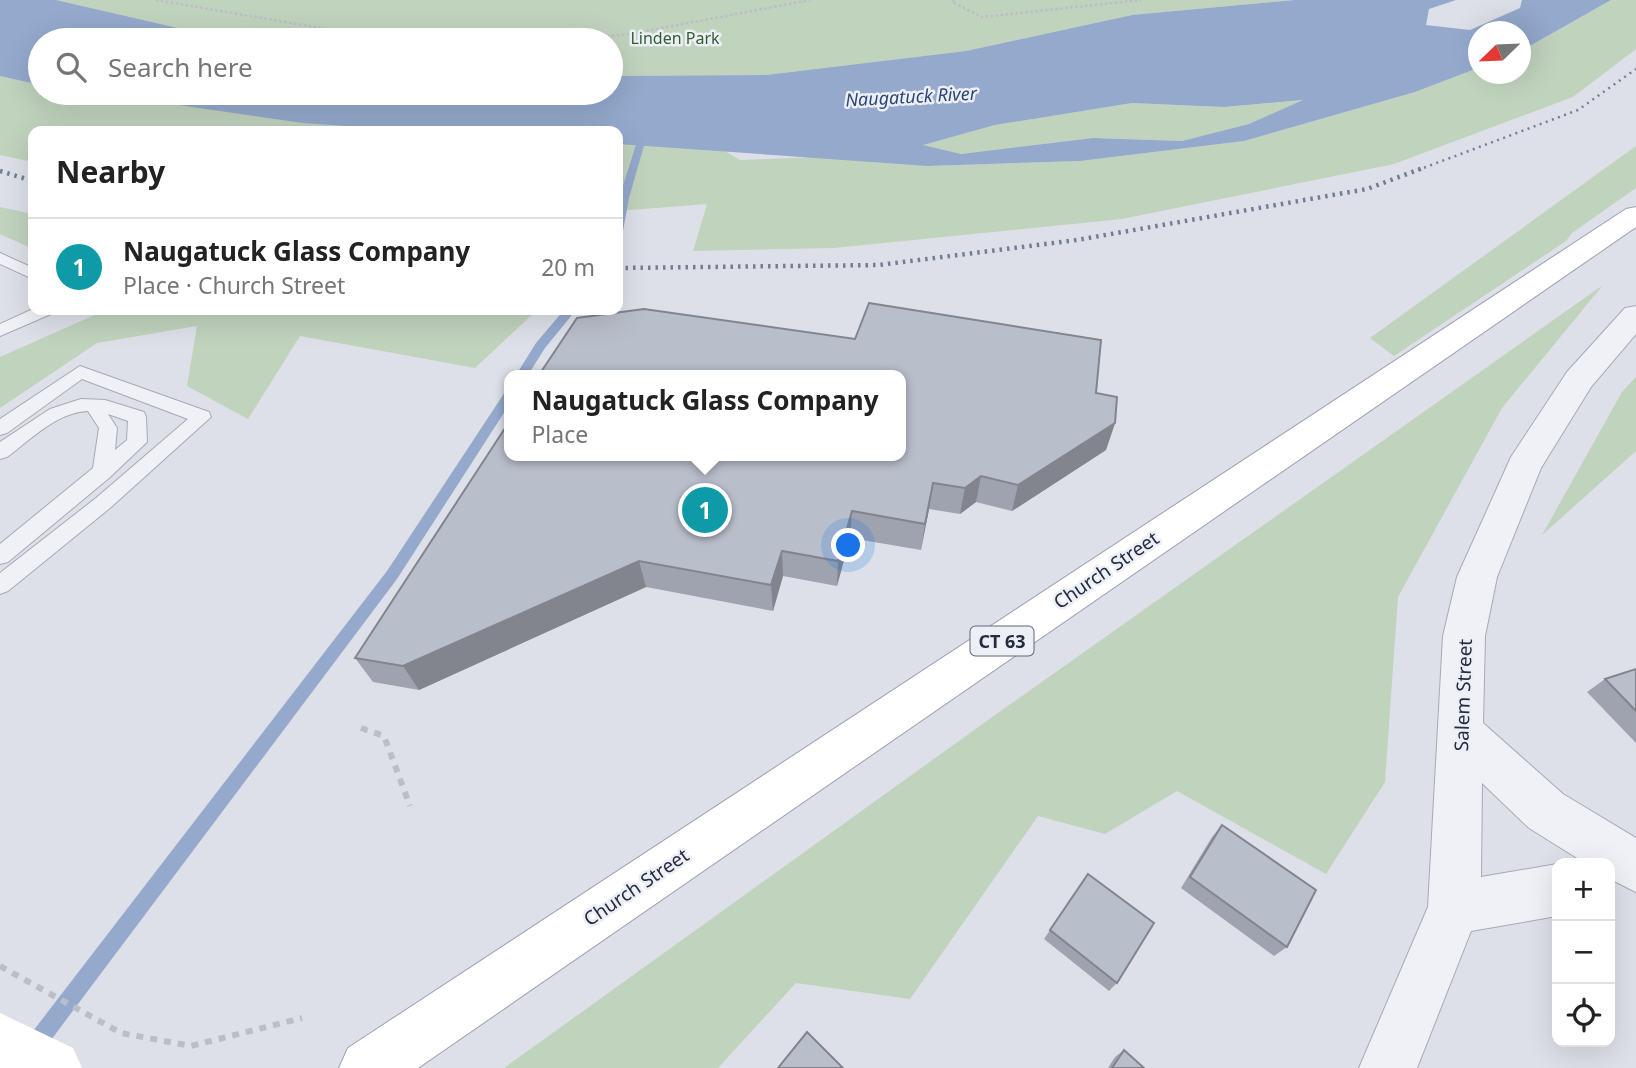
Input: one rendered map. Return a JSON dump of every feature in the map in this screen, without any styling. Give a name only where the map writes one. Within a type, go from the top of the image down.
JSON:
[{"type":"main road","name":"Church Street","points":[[368,1068],[1636,215]]},
{"type":"main road","points":[[0,1041],[53,1068]]},
{"type":"street","name":"Salem Street","points":[[1388,1068],[1454,908],[1464,636],[1477,577],[1524,466],[1579,380],[1636,315]]},
{"type":"street","points":[[1461,732],[1546,811],[1636,867]]},
{"type":"street","points":[[1615,879],[1636,875]]},
{"type":"street","points":[[1454,908],[1552,891]]},
{"type":"lane","points":[[0,258],[28,272]]},
{"type":"lane","points":[[0,331],[34,315]]},
{"type":"lane","points":[[0,428],[80,372],[202,417],[103,503],[0,585]]},
{"type":"lane","points":[[93,405],[108,428],[102,473]]},
{"type":"lane","points":[[0,452],[55,414],[93,405],[137,417],[137,442],[0,556]]},
{"type":"path","points":[[156,0],[320,28]]},
{"type":"path","points":[[623,35],[810,0]]},
{"type":"path","points":[[954,0],[952,2],[982,18],[1141,0]]},
{"type":"path","points":[[360,728],[384,736],[410,806]]},
{"type":"path","points":[[0,966],[121,1032],[191,1046],[302,1018]]},
{"type":"green space","name":"Linden Park","points":[[56,0],[1295,0],[1132,15],[967,51],[766,75],[623,76],[623,28],[178,28]]},
{"type":"green space","points":[[1611,0],[1636,0],[1636,49],[1573,97],[1394,164],[1122,219],[834,248],[693,251],[707,204],[623,211],[623,129],[696,134],[740,160],[868,155],[928,166],[1080,161],[1244,141],[1415,92],[1468,72],[1468,84],[1531,84],[1531,45]]},
{"type":"green space","points":[[0,76],[28,82],[28,105],[277,105],[580,126],[28,126],[28,161],[0,155]]},
{"type":"green space","points":[[1306,100],[1249,124],[1182,141],[1093,138],[961,154],[922,145],[995,125],[1132,103],[1224,107]]},
{"type":"green space","points":[[1636,146],[1636,188],[1572,233],[1566,241],[1394,356],[1370,338]]},
{"type":"green space","points":[[0,207],[28,213],[28,247],[0,234]]},
{"type":"green space","points":[[1603,285],[1502,408],[1398,597],[1385,782],[1326,874],[1177,791],[1105,834],[1038,816],[910,999],[796,983],[718,1068],[504,1068],[995,715]]},
{"type":"green space","points":[[95,315],[532,315],[475,368],[300,336],[248,419],[187,386],[197,326],[97,343],[0,408],[0,357]]},
{"type":"green space","points":[[1636,377],[1636,451],[1542,535],[1622,392]]},
{"type":"water","points":[[0,0],[56,0],[178,28],[28,28],[28,82],[0,76]]},
{"type":"water","name":"Naugatuck River","points":[[1295,0],[1456,0],[1429,9],[1426,25],[1468,30],[1468,72],[1415,92],[1244,141],[1080,161],[928,166],[623,144],[623,126],[347,126],[303,123],[179,105],[623,105],[623,76],[766,75],[966,51],[1132,15]],"holes":[[[1303,100],[1249,124],[1182,141],[1093,138],[961,154],[923,145],[995,125],[1132,103],[1224,107]]]},
{"type":"water","points":[[1522,0],[1611,0],[1531,45],[1531,21],[1490,21],[1520,8]]},
{"type":"building","points":[[869,303],[1101,340],[1096,393],[1117,397],[1115,423],[1018,485],[981,476],[965,488],[933,483],[925,524],[852,511],[838,561],[782,551],[771,585],[639,561],[403,666],[355,658],[504,430],[504,461],[906,461],[906,370],[542,370],[577,318],[623,315],[623,312],[644,309],[855,339]]},
{"type":"building","points":[[1636,669],[1636,711],[1605,679]]},
{"type":"building","points":[[1222,825],[1316,890],[1287,947],[1190,877]]},
{"type":"building","points":[[1088,874],[1154,923],[1117,983],[1050,930]]},
{"type":"building","points":[[807,1032],[843,1068],[778,1068]]},
{"type":"building","points":[[1124,1050],[1144,1068],[1112,1068]]},
{"type":"waterway","points":[[623,204],[645,128]]},
{"type":"waterway","points":[[525,370],[540,346],[566,315]]},
{"type":"waterway","points":[[17,1068],[392,575],[504,403]]},
{"type":"railway","points":[[1418,170],[1578,110],[1636,69]]},
{"type":"railway","points":[[623,268],[879,265],[1077,240],[1367,189],[1423,168]]},
{"type":"railway","points":[[0,171],[28,179]]},
{"type":"place","name":"Naugatuck Glass Company","points":[[705,510]]}]
